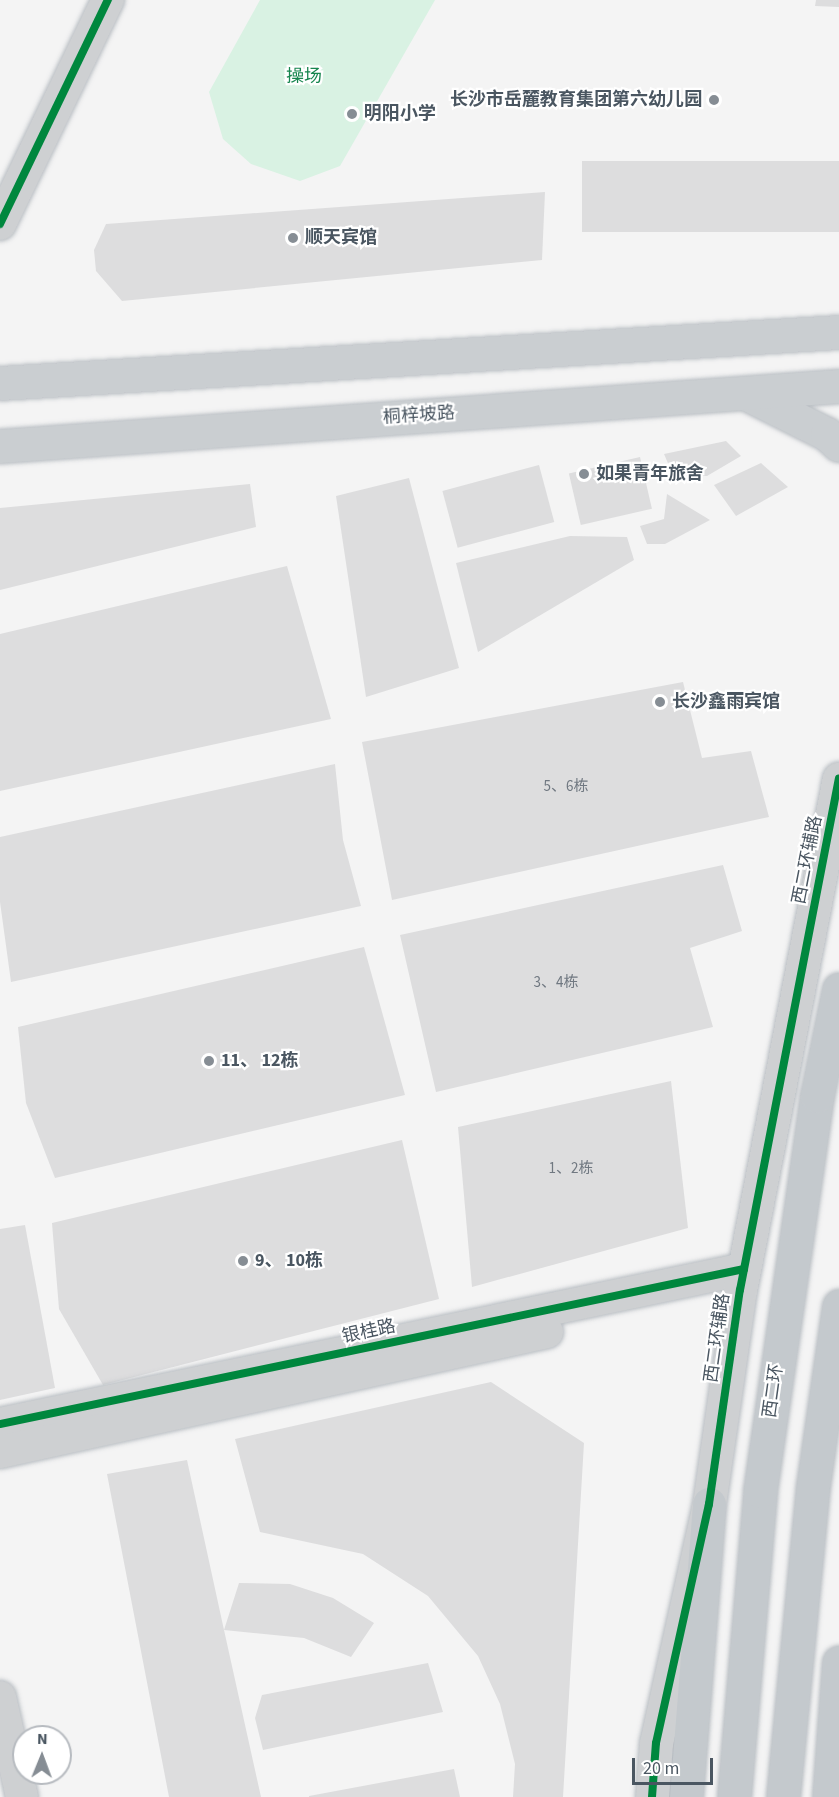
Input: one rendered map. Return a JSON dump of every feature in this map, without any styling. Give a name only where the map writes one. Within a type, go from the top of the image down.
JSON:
[{"type":"highway","name":"西二环","points":[[734,1797],[760,1491],[817,1096],[839,988]]},
{"type":"highway","points":[[783,1797],[813,1486],[839,1306]]},
{"type":"highway","points":[[686,1797],[710,1504]]},
{"type":"highway","points":[[829,1797],[829,1745],[839,1662]]},
{"type":"main road","points":[[0,383],[839,332]]},
{"type":"main road","name":"桐梓坡路","points":[[0,446],[839,386]]},
{"type":"main road","points":[[743,392],[827,434],[839,445]]},
{"type":"street","points":[[0,224],[108,0]]},
{"type":"street","name":"西二环辅路","points":[[652,1797],[656,1743],[710,1504],[742,1279],[839,778]]},
{"type":"street","points":[[0,1452],[742,1279]]},
{"type":"street","name":"银桂路","points":[[0,1424],[742,1279]]},
{"type":"street","points":[[0,1697],[22,1797]]},
{"type":"green space","name":"操场","points":[[260,0],[435,0],[340,166],[300,181],[251,164],[223,139],[209,92]]},
{"type":"building","points":[[816,0],[839,0],[839,7],[815,6]]},
{"type":"building","points":[[582,161],[839,161],[839,232],[582,232]]},
{"type":"building","points":[[545,192],[542,260],[122,301],[96,271],[94,250],[106,224]]},
{"type":"building","points":[[726,441],[741,456],[707,476],[673,475],[664,454]]},
{"type":"building","points":[[640,457],[652,509],[581,525],[569,473]]},
{"type":"building","points":[[761,463],[788,487],[736,516],[714,485]]},
{"type":"building","points":[[539,465],[554,522],[458,548],[442,491]]},
{"type":"building","points":[[409,478],[459,668],[366,697],[336,496]]},
{"type":"building","points":[[250,484],[256,527],[0,590],[0,508]]},
{"type":"building","points":[[667,494],[710,520],[665,544],[647,544],[640,526],[664,519]]},
{"type":"building","points":[[570,536],[627,537],[634,560],[478,652],[456,563]]},
{"type":"building","points":[[287,566],[331,719],[0,791],[0,634]]},
{"type":"building","points":[[683,682],[702,758],[751,751],[769,817],[392,900],[362,742]]},
{"type":"building","points":[[335,764],[343,840],[361,906],[11,982],[0,902],[0,837]]},
{"type":"building","points":[[723,865],[742,931],[690,948],[713,1027],[436,1092],[400,935]]},
{"type":"building","name":"11、 12栋","points":[[364,947],[405,1095],[55,1178],[26,1103],[18,1027]]},
{"type":"building","points":[[671,1081],[688,1228],[472,1287],[458,1127]]},
{"type":"building","name":"9、 10栋","points":[[402,1140],[439,1299],[103,1385],[59,1309],[52,1223]]},
{"type":"building","points":[[25,1225],[55,1388],[0,1400],[0,1229]]},
{"type":"building","points":[[491,1382],[584,1443],[563,1797],[513,1797],[515,1764],[500,1704],[478,1656],[428,1596],[363,1554],[260,1532],[235,1439]]},
{"type":"building","points":[[187,1460],[261,1797],[169,1797],[107,1474]]},
{"type":"building","points":[[239,1583],[290,1584],[333,1598],[374,1623],[351,1657],[304,1638],[224,1630]]},
{"type":"building","points":[[428,1663],[443,1712],[263,1750],[255,1718],[262,1695]]},
{"type":"building","points":[[454,1769],[460,1797],[309,1797],[309,1796]]},
{"type":"cycle path","points":[[0,224],[108,0]]},
{"type":"cycle path","points":[[652,1797],[656,1743],[709,1504],[740,1290],[839,778]]},
{"type":"cycle path","points":[[0,1424],[744,1269]]},
{"type":"place","name":"长沙市岳麓教育集团第六幼儿园","points":[[714,100]]},
{"type":"place","name":"明阳小学","points":[[352,114]]},
{"type":"place","name":"顺天宾馆","points":[[293,238]]},
{"type":"place","name":"如果青年旅舍","points":[[584,474]]},
{"type":"place","name":"长沙鑫雨宾馆","points":[[660,702]]},
{"type":"place","name":"11、 12栋","points":[[209,1061]]},
{"type":"place","name":"9、 10栋","points":[[243,1261]]}]
